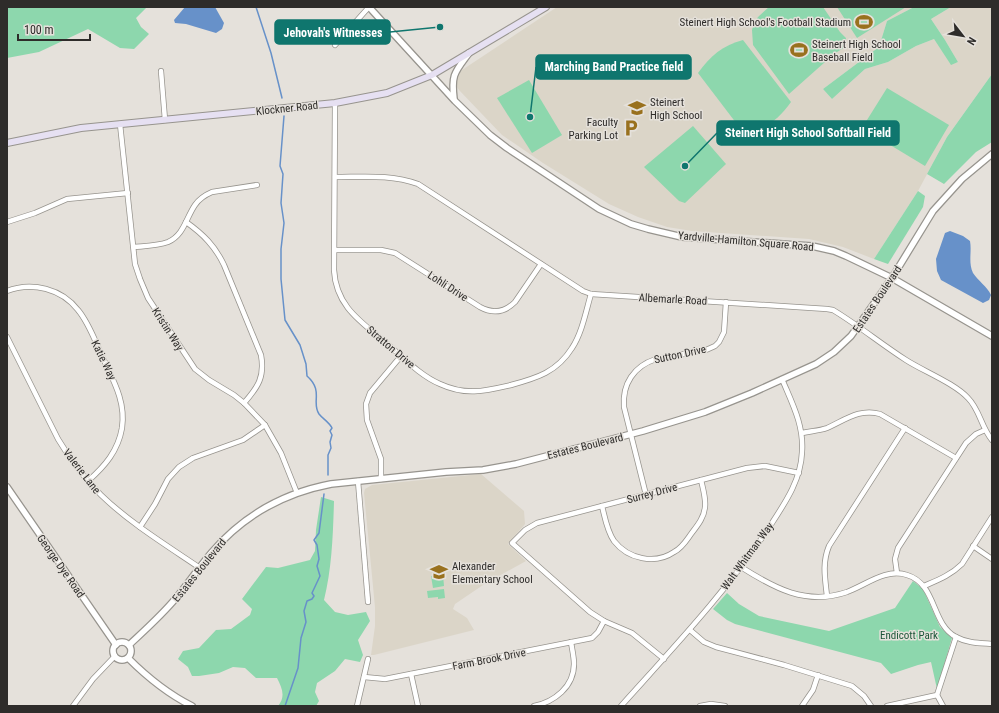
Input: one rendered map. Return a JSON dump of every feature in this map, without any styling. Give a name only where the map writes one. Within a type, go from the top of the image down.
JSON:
[{"type":"main road","name":"Klockner Road","points":[[7,143],[81,128],[335,103],[395,90],[432,75],[546,7]]},
{"type":"street","points":[[335,45],[369,7]]},
{"type":"street","name":"Yardville-Hamilton Square Road","points":[[369,7],[454,99],[490,135],[584,200],[615,217],[631,224],[665,234],[682,237],[822,248],[846,256],[892,278],[992,336]]},
{"type":"street","points":[[454,99],[452,79],[469,53]]},
{"type":"street","points":[[162,71],[165,120]]},
{"type":"street","name":"Stratton Drive","points":[[335,103],[334,274],[339,292],[353,316],[430,379],[457,390],[476,392],[486,391],[532,379],[553,368],[561,362],[578,338],[591,294]]},
{"type":"street","name":"Kristin Way","points":[[120,124],[136,264],[144,289],[189,361],[202,375],[244,403],[265,425],[281,453],[296,493]]},
{"type":"street","name":"Estates Boulevard","points":[[129,645],[165,611],[221,543],[244,522],[266,507],[296,493],[331,484],[500,467],[631,435],[705,412],[825,359],[843,345],[858,327],[892,278],[933,211],[962,179],[992,154]]},
{"type":"street","name":"Albemarle Road","points":[[335,177],[388,177],[404,179],[418,184],[583,291],[591,294],[827,309],[836,312],[906,360],[961,391],[973,403],[985,430],[992,440]]},
{"type":"street","points":[[134,247],[168,242],[178,235],[196,204],[206,195],[218,190],[257,185]]},
{"type":"street","points":[[7,222],[30,215],[67,199],[128,193]]},
{"type":"street","points":[[186,222],[205,237],[217,252],[224,265],[260,355],[262,363],[261,378],[255,391],[244,403]]},
{"type":"street","name":"Lohli Drive","points":[[334,250],[382,250],[395,253],[480,307],[490,311],[502,310],[511,306],[541,264]]},
{"type":"street","name":"Katie Way","points":[[7,291],[26,286],[43,288],[58,293],[73,304],[83,317],[118,389],[123,408],[121,436],[108,462],[88,481]]},
{"type":"street","name":"Sutton Drive","points":[[646,494],[624,400],[626,386],[633,373],[643,364],[656,359],[706,350],[715,346],[724,332],[726,302]]},
{"type":"street","name":"Valerie Lane","points":[[7,337],[58,438],[88,481],[108,501],[140,526],[200,568]]},
{"type":"street","points":[[382,479],[381,460],[367,420],[366,404],[370,393],[401,356]]},
{"type":"street","name":"Walt Whitman Way","points":[[622,706],[690,630],[741,567],[792,490],[799,473],[802,452],[802,432],[797,413],[782,379]]},
{"type":"street","points":[[802,432],[826,428],[857,414],[868,412],[880,414],[956,458]]},
{"type":"street","points":[[140,526],[155,504],[168,479],[179,467],[193,458],[243,440],[265,425]]},
{"type":"street","points":[[827,596],[824,568],[826,553],[829,546],[905,428]]},
{"type":"street","points":[[897,573],[895,559],[898,548],[970,438],[985,430]]},
{"type":"street","name":"Surrey Drive","points":[[604,621],[590,612],[512,543],[525,530],[537,524],[701,480],[756,467],[774,467],[799,473]]},
{"type":"street","points":[[602,506],[610,534],[619,546],[638,558],[662,558],[680,548],[704,513],[705,500],[701,480]]},
{"type":"street","points":[[358,481],[368,602]]},
{"type":"street","name":"George Dye Road","points":[[7,487],[116,645]]},
{"type":"street","points":[[924,586],[951,574],[962,564],[992,517]]},
{"type":"street","points":[[973,546],[992,559]]},
{"type":"street","points":[[741,567],[765,582],[783,590],[803,595],[827,596],[847,592],[885,575],[897,573],[908,575],[924,586],[942,624],[946,629],[956,637],[967,641],[992,644]]},
{"type":"street","points":[[604,621],[632,633],[664,659]]},
{"type":"street","name":"Farm Brook Drive","points":[[364,677],[385,679],[592,638],[598,632],[604,621]]},
{"type":"street","points":[[690,630],[710,645],[852,686],[864,696],[871,706]]},
{"type":"street","points":[[943,706],[937,696],[956,637]]},
{"type":"street","points":[[122,642],[129,645],[131,653],[128,658],[121,660],[115,656],[113,652],[116,645],[122,642]]},
{"type":"street","points":[[534,706],[552,700],[564,690],[568,684],[574,664],[571,642]]},
{"type":"street","points":[[73,706],[93,679],[115,656]]},
{"type":"street","points":[[128,658],[149,678],[165,690],[192,706]]},
{"type":"street","points":[[357,706],[368,659]]},
{"type":"street","points":[[412,674],[418,706]]},
{"type":"street","points":[[802,706],[813,690],[818,675]]},
{"type":"street","points":[[887,706],[937,696]]},
{"type":"street","points":[[700,706],[711,704],[725,706]]},
{"type":"shaded area","name":"Steinert High School","points":[[557,7],[914,7],[887,21],[879,47],[823,89],[832,99],[865,69],[888,62],[916,46],[934,39],[951,64],[958,62],[931,19],[951,7],[992,7],[992,74],[947,137],[918,191],[874,259],[843,247],[809,239],[692,231],[667,227],[638,217],[609,204],[543,163],[502,135],[455,84],[457,75],[462,70]]},
{"type":"shaded area","name":"Alexander Elementary School","points":[[481,474],[524,511],[525,524],[508,544],[526,561],[486,583],[455,604],[453,609],[467,618],[474,630],[371,655],[375,626],[375,607],[364,493],[365,489],[372,485]]},
{"type":"green space","points":[[7,7],[147,7],[136,18],[141,27],[149,34],[134,49],[120,48],[88,29],[39,52],[7,58]]},
{"type":"green space","name":"Steinert High School Baseball Field","points":[[769,7],[823,7],[840,32],[846,38],[845,47],[834,54],[789,94],[753,45],[752,30],[754,23]]},
{"type":"green space","name":"Steinert High School's Football Stadium","points":[[837,7],[906,7],[857,38]]},
{"type":"green space","points":[[914,7],[951,7],[931,19],[958,62],[951,65],[934,39],[916,46],[888,62],[865,69],[832,99],[823,89],[879,47],[887,21]]},
{"type":"green space","points":[[743,40],[791,102],[782,114],[771,123],[746,136],[698,73],[712,56],[723,48]]},
{"type":"green space","points":[[992,74],[992,142],[976,152],[944,184],[927,174],[947,137]]},
{"type":"green space","points":[[529,80],[562,135],[532,153],[497,98]]},
{"type":"green space","points":[[887,88],[949,125],[925,166],[862,128]]},
{"type":"green space","points":[[693,126],[726,164],[685,203],[679,201],[644,167]]},
{"type":"green space","points":[[918,191],[925,196],[923,207],[888,264],[874,259]]},
{"type":"green space","points":[[321,497],[334,501],[333,538],[327,588],[324,600],[335,612],[348,615],[366,612],[370,621],[358,640],[363,655],[360,662],[345,659],[335,671],[317,683],[315,692],[319,701],[316,706],[278,706],[283,695],[277,678],[256,678],[245,668],[233,667],[219,673],[192,676],[188,667],[178,659],[183,651],[199,648],[216,630],[231,629],[250,615],[252,609],[242,599],[266,567],[278,568],[310,560],[315,551],[316,530]]},
{"type":"green space","points":[[443,575],[444,586],[433,588],[431,576]]},
{"type":"green space","name":"Endicott Park","points":[[913,581],[923,589],[940,627],[952,638],[937,689],[931,662],[891,674],[881,663],[735,624],[727,620],[713,609],[727,593],[739,604],[759,616],[829,631],[895,608]]},
{"type":"green space","points":[[444,589],[445,598],[428,598],[427,591]]},
{"type":"water","points":[[185,7],[215,7],[224,23],[222,29],[216,33],[186,24],[175,23],[174,20]]},
{"type":"water","points":[[950,231],[963,236],[970,241],[970,261],[973,273],[991,295],[989,300],[983,303],[941,280],[937,271],[936,259],[945,233]]},
{"type":"waterway","points":[[256,7],[271,53],[282,98]]},
{"type":"waterway","points":[[284,116],[280,166],[283,174],[281,203],[284,223],[281,249],[281,279],[285,320],[300,345],[306,364],[307,376],[315,387],[317,410],[332,428],[330,431],[332,435],[330,442],[331,448],[328,455],[328,475]]},
{"type":"waterway","points":[[285,706],[298,668],[301,638],[306,622],[304,611],[307,601],[312,599],[314,596],[312,593],[320,576],[317,566],[319,559],[317,545],[314,540],[319,533],[324,494]]},
{"type":"place","name":"Steinert High School's Football Stadium","points":[[864,22]]},
{"type":"place","name":"Jehovah's Witnesses","points":[[440,27]]},
{"type":"place","name":"Steinert High School Baseball Field","points":[[799,50]]},
{"type":"place","name":"Steinert High School","points":[[637,108]]},
{"type":"place","name":"Marching Band Practice field","points":[[530,117]]},
{"type":"place","name":"Faculty Parking Lot","points":[[631,128]]},
{"type":"place","name":"Steinert High School Softball Field","points":[[685,166]]},
{"type":"place","name":"Alexander Elementary School","points":[[439,572]]}]
